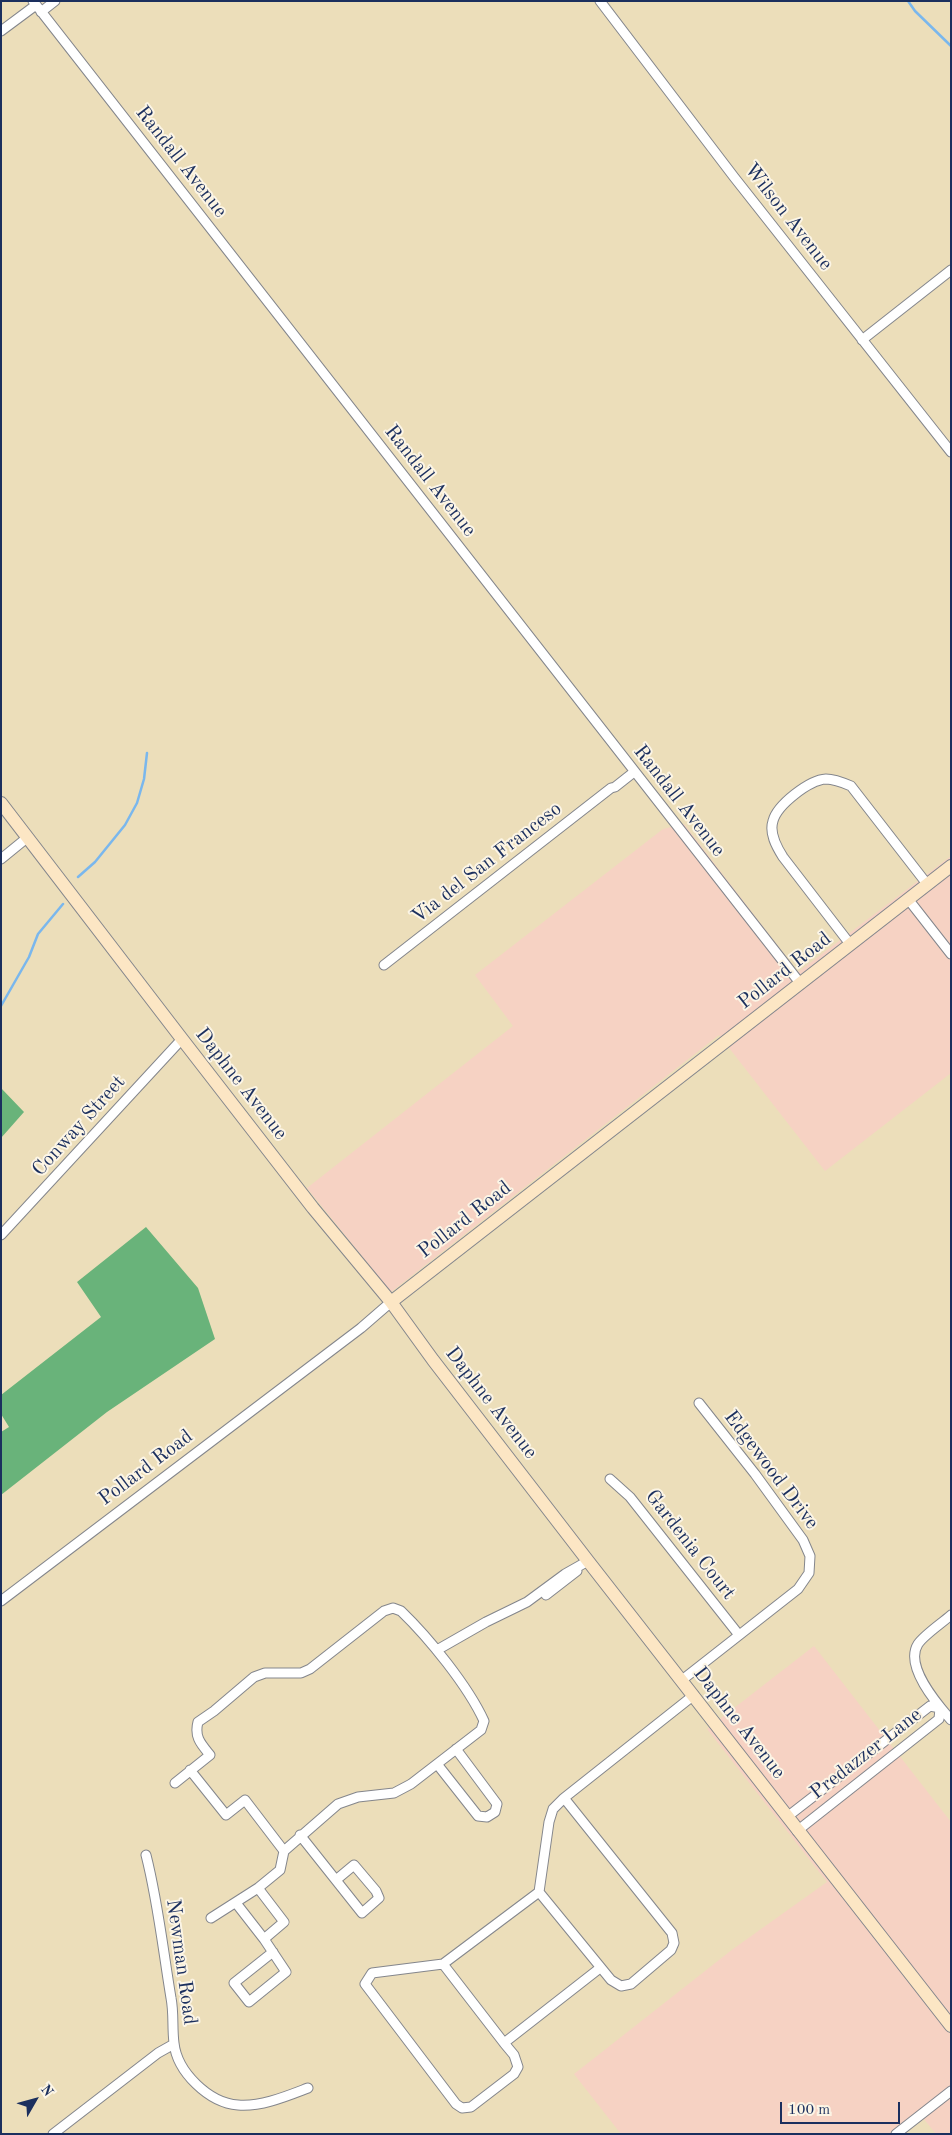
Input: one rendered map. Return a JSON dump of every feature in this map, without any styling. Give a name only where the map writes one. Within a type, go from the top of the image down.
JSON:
[{"type":"street","points":[[1,31],[37,6],[54,1]]},
{"type":"street","name":"Wilson Avenue","points":[[600,1],[737,182],[951,452]]},
{"type":"street","name":"Randall Avenue","points":[[37,6],[800,983]]},
{"type":"street","points":[[862,340],[951,270]]},
{"type":"street","name":"Via del San Franceso","points":[[384,965],[611,788],[612,783],[633,770]]},
{"type":"street","points":[[850,944],[782,857],[774,843],[772,822],[778,810],[792,797],[808,786],[825,779],[844,782],[851,786],[927,884]]},
{"type":"street","name":"Daphne Avenue","points":[[1,803],[313,1208],[390,1302],[588,1561],[951,2026]]},
{"type":"street","points":[[1,859],[28,837]]},
{"type":"street","name":"Pollard Road","points":[[1,1601],[361,1328],[390,1302],[951,866]]},
{"type":"street","points":[[908,899],[951,954]]},
{"type":"street","name":"Conway Street","points":[[1,1236],[182,1039]]},
{"type":"street","name":"Edgewood Drive","points":[[682,1680],[798,1588],[809,1573],[810,1556],[803,1540],[699,1403]]},
{"type":"street","name":"Gardenia Court","points":[[610,1479],[630,1497],[739,1635]]},
{"type":"street","points":[[437,1650],[486,1622],[527,1602],[565,1574],[588,1561]]},
{"type":"street","points":[[175,1783],[210,1755],[197,1739],[195,1731],[198,1722],[254,1678],[265,1673],[301,1673],[310,1669],[384,1611],[393,1608],[401,1610],[437,1650],[478,1707],[484,1721],[481,1730],[411,1784],[394,1793],[358,1797],[338,1804],[284,1850],[280,1870],[258,1888],[211,1918]]},
{"type":"street","points":[[951,1615],[918,1644],[914,1658],[919,1675],[940,1708],[951,1720]]},
{"type":"street","points":[[443,1964],[514,2055],[518,2067],[514,2074],[471,2107],[462,2108],[456,2104],[365,1984],[372,1973],[443,1964],[539,1892],[549,1822],[553,1809],[564,1798],[694,1695]]},
{"type":"street","name":"Predazzer Lane","points":[[787,1817],[930,1706],[940,1708],[939,1719],[858,1781],[798,1831]]},
{"type":"street","points":[[437,1764],[478,1816],[487,1817],[495,1812],[497,1804],[456,1749]]},
{"type":"street","points":[[849,1768],[858,1781]]},
{"type":"street","points":[[190,1770],[226,1816],[245,1800],[284,1850]]},
{"type":"street","points":[[539,1892],[610,1980],[621,1986],[631,1984],[671,1950],[674,1943],[672,1933],[564,1798]]},
{"type":"street","points":[[300,1835],[362,1913],[379,1898],[376,1891],[354,1865],[336,1880]]},
{"type":"street","name":"Newman Road","points":[[53,2134],[158,2052],[174,2044],[173,2009],[152,1880],[146,1856]]},
{"type":"street","points":[[258,1888],[284,1922],[264,1939]]},
{"type":"street","points":[[236,1903],[264,1939],[273,1952],[286,1972],[249,2002],[234,1983],[273,1952]]},
{"type":"street","points":[[504,2044],[600,1968]]},
{"type":"street","points":[[174,2044],[183,2068],[192,2082],[220,2100],[236,2105],[255,2105],[308,2088]]},
{"type":"street","points":[[896,2134],[951,2091]]},
{"type":"shaded area","points":[[684,824],[798,972],[951,856],[951,1073],[825,1171],[719,1035],[391,1292],[307,1188],[513,1026],[475,975],[663,829]]},
{"type":"shaded area","points":[[814,1646],[951,1822],[951,2134],[936,2134],[923,2118],[903,2134],[621,2134],[574,2074],[733,1949],[827,1882],[707,1729]]},
{"type":"green space","points":[[1,1088],[24,1112],[1,1138]]},
{"type":"green space","points":[[146,1227],[198,1288],[215,1339],[107,1412],[1,1495],[1,1432],[9,1427],[1,1414],[1,1395],[101,1317],[77,1282]]},
{"type":"waterway","points":[[908,1],[915,11],[951,46]]},
{"type":"waterway","points":[[78,877],[95,862],[125,825],[137,803],[144,779],[147,753]]},
{"type":"waterway","points":[[1,1006],[29,957],[38,934],[63,904]]}]
